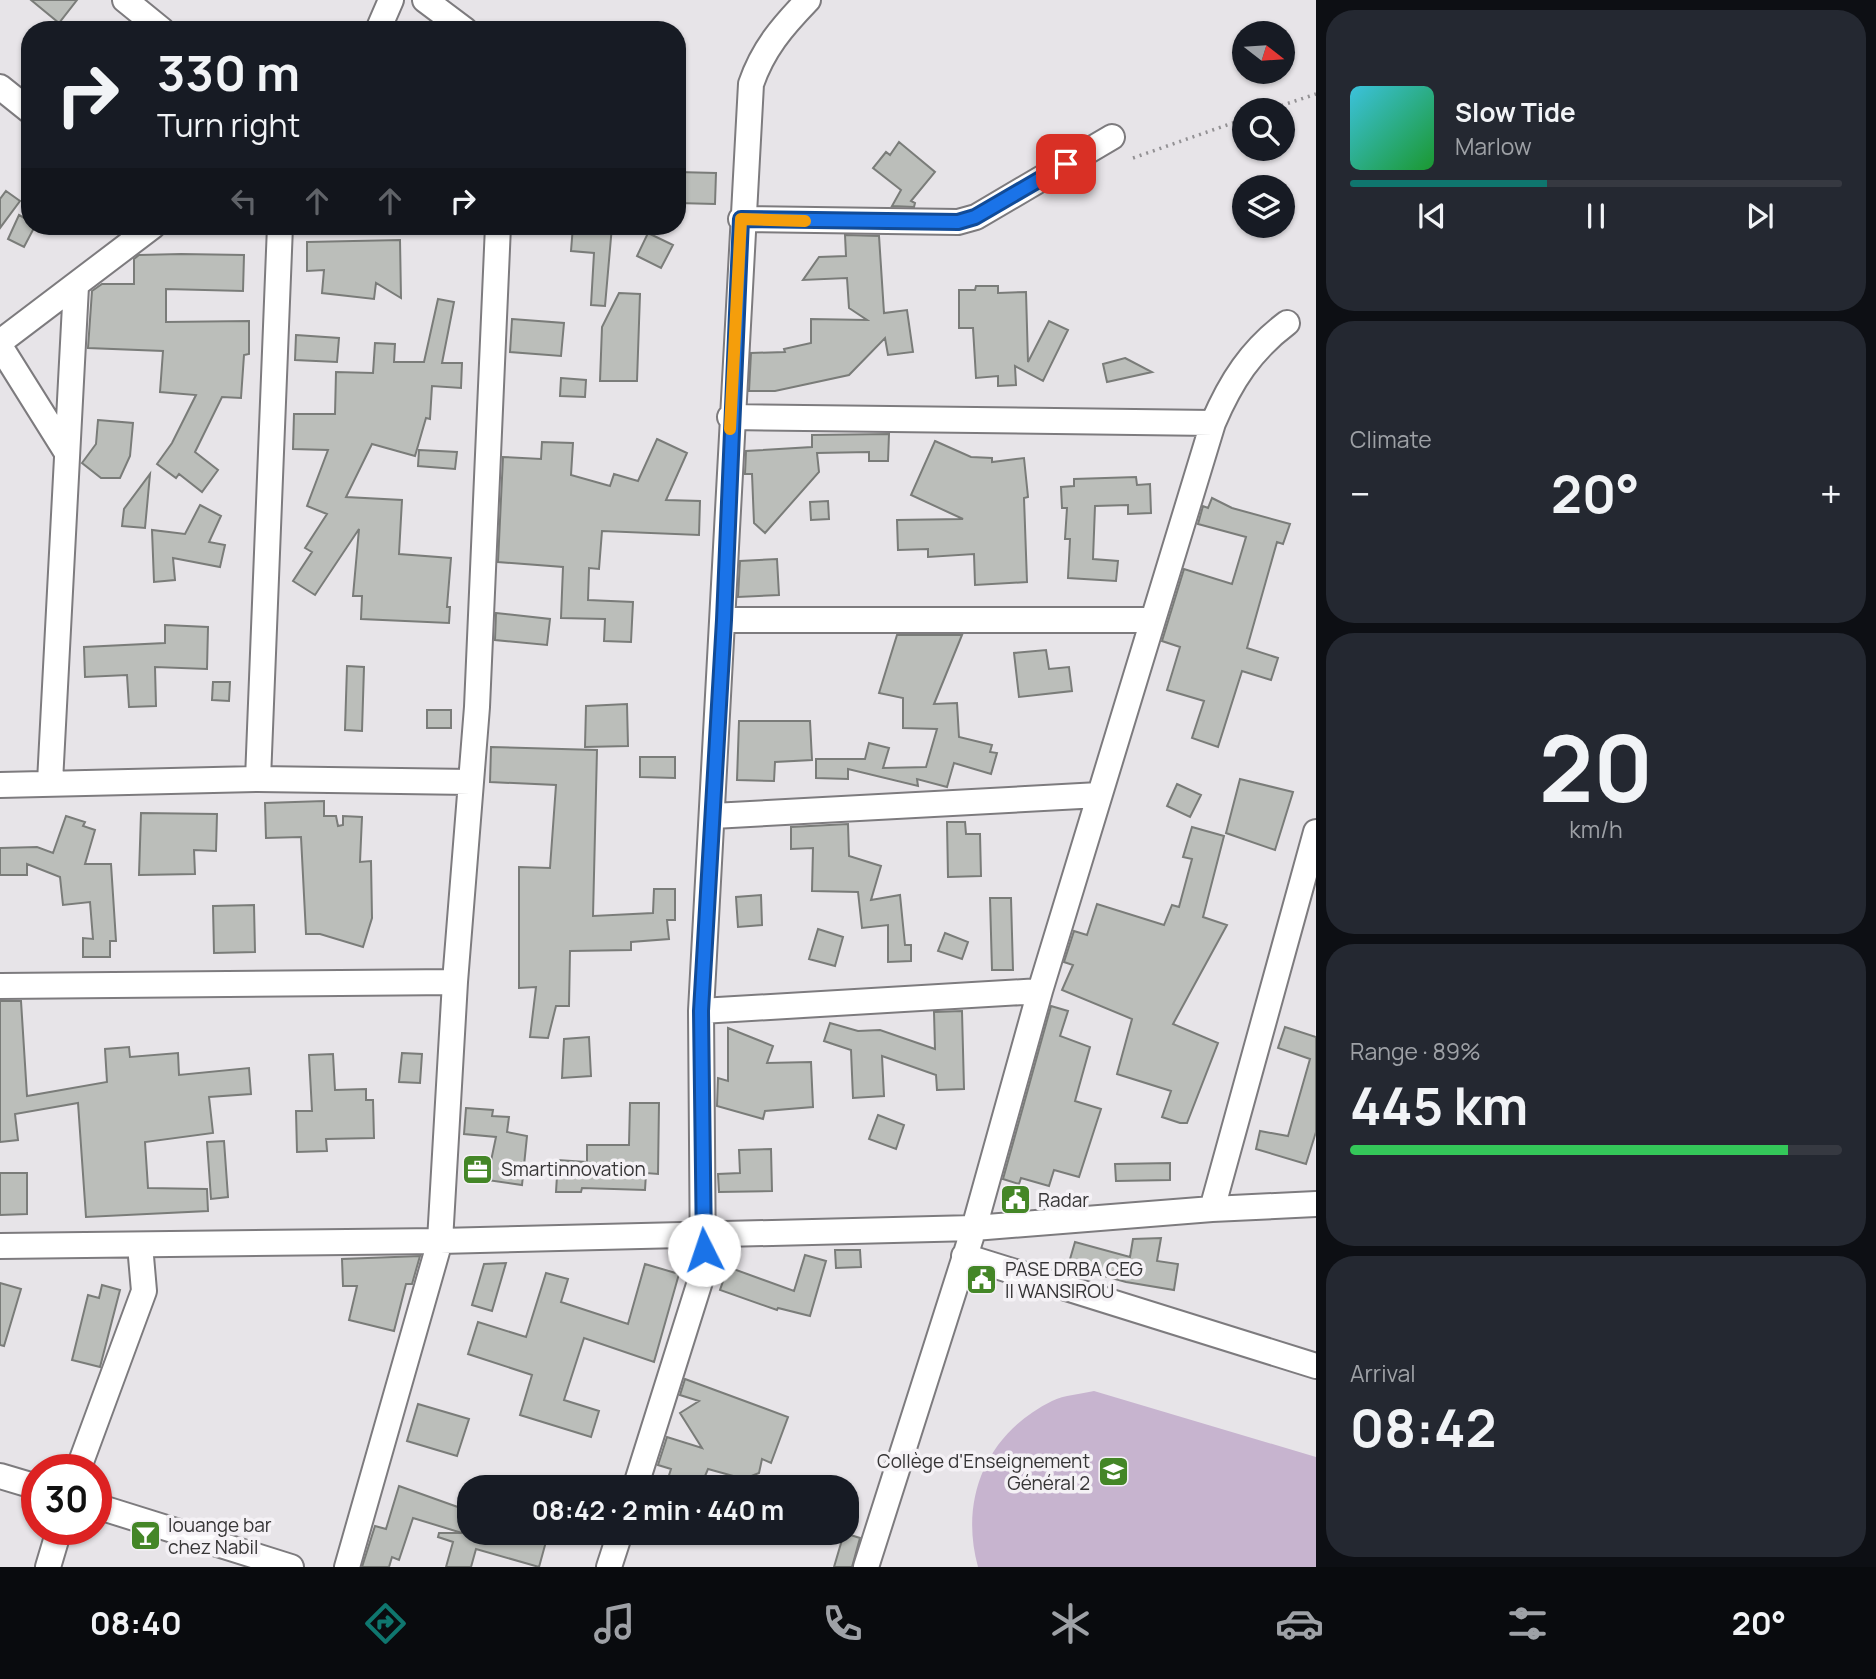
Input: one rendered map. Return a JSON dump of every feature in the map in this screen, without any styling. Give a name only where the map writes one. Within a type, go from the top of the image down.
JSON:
[{"type":"street","points":[[125,0],[151,21]]},
{"type":"street","points":[[382,21],[391,0]]},
{"type":"street","points":[[425,0],[453,21]]},
{"type":"street","points":[[639,1475],[703,1272],[701,1011],[724,620],[730,417],[751,84],[761,57],[772,38],[808,0]]},
{"type":"street","points":[[0,87],[21,104]]},
{"type":"street","points":[[741,219],[958,222],[975,217],[1112,137]]},
{"type":"street","points":[[66,453],[0,344],[141,235]]},
{"type":"street","points":[[258,779],[280,235]]},
{"type":"street","points":[[346,1567],[440,1241],[455,982],[471,782],[498,235]]},
{"type":"street","points":[[50,782],[76,286]]},
{"type":"street","points":[[866,1567],[974,1228],[1040,991],[1213,423],[1228,387],[1245,362],[1266,339],[1287,323]]},
{"type":"street","points":[[730,417],[1213,423]]},
{"type":"street","points":[[724,620],[1151,620]]},
{"type":"street","points":[[0,785],[258,779],[471,782]]},
{"type":"street","points":[[713,816],[1099,795]]},
{"type":"street","points":[[1212,1209],[1316,832]]},
{"type":"street","points":[[0,986],[455,982]]},
{"type":"street","points":[[701,1011],[1040,991]]},
{"type":"street","points":[[0,1246],[440,1241],[974,1228],[1212,1209],[1316,1204]]},
{"type":"street","points":[[84,1454],[144,1291],[140,1245]]},
{"type":"street","points":[[964,1256],[1316,1366]]},
{"type":"street","points":[[0,1476],[21,1482]]},
{"type":"street","points":[[112,1511],[291,1567]]},
{"type":"street","points":[[48,1567],[55,1545]]},
{"type":"street","points":[[609,1567],[616,1545]]},
{"type":"path","points":[[1295,100],[1316,93]]},
{"type":"path","points":[[1133,158],[1232,123]]},
{"type":"shaded area","points":[[1094,1391],[1316,1457],[1316,1567],[978,1567],[972,1516],[976,1493],[995,1449],[1029,1414],[1052,1401]]},
{"type":"building","points":[[31,0],[77,0],[61,21],[57,21]]},
{"type":"building","points":[[899,142],[935,172],[911,201],[915,203],[914,207],[892,206],[901,190],[873,168],[886,152],[890,155]]},
{"type":"building","points":[[686,172],[716,173],[715,204],[686,203]]},
{"type":"building","points":[[6,191],[20,201],[0,228],[0,199]]},
{"type":"building","points":[[19,215],[21,235],[30,235],[24,247],[8,239]]},
{"type":"building","points":[[572,235],[611,235],[605,306],[591,305],[594,253],[571,251]]},
{"type":"building","points":[[647,235],[673,245],[661,268],[637,256]]},
{"type":"building","points":[[845,235],[879,236],[884,313],[907,310],[913,352],[888,355],[885,338],[849,375],[775,391],[749,391],[751,353],[785,352],[784,349],[811,343],[811,319],[867,320],[849,308],[847,278],[803,280],[819,257],[846,256]]},
{"type":"building","points":[[400,240],[401,298],[376,283],[374,299],[322,293],[324,270],[307,271],[307,242]]},
{"type":"building","points":[[139,255],[244,255],[243,291],[166,289],[166,322],[249,321],[249,354],[244,355],[241,398],[222,397],[195,452],[218,470],[202,492],[179,474],[176,478],[157,464],[172,443],[196,395],[160,392],[163,351],[88,348],[92,291],[102,284],[134,284],[134,259]]},
{"type":"building","points":[[976,286],[998,286],[998,293],[1026,292],[1028,362],[1049,321],[1068,330],[1043,381],[1015,366],[1016,385],[998,386],[998,376],[976,378],[973,328],[959,328],[959,290],[975,290]]},
{"type":"building","points":[[619,293],[640,294],[637,381],[600,381],[602,327]]},
{"type":"building","points":[[438,299],[454,302],[442,363],[462,363],[461,388],[432,386],[430,419],[426,418],[415,456],[372,444],[346,497],[402,500],[399,554],[451,558],[447,607],[450,607],[449,623],[361,619],[362,596],[353,596],[359,529],[315,595],[293,581],[312,552],[305,548],[327,514],[307,506],[328,450],[293,449],[294,414],[335,414],[336,372],[373,373],[375,343],[395,344],[394,362],[424,362]]},
{"type":"building","points":[[512,319],[564,323],[561,356],[510,352]]},
{"type":"building","points":[[296,335],[339,338],[337,362],[295,360]]},
{"type":"building","points":[[1125,358],[1152,372],[1107,382],[1103,364]]},
{"type":"building","points":[[561,378],[586,380],[585,397],[560,396]]},
{"type":"building","points":[[98,420],[133,423],[130,456],[120,478],[101,478],[82,463],[96,444]]},
{"type":"building","points":[[889,434],[888,461],[869,461],[869,452],[817,453],[819,472],[765,533],[754,523],[752,474],[745,474],[746,451],[812,447],[812,435]]},
{"type":"building","points":[[657,439],[687,453],[666,500],[700,501],[699,535],[602,531],[599,569],[589,568],[588,600],[633,602],[631,642],[604,641],[605,619],[561,618],[563,567],[498,562],[503,457],[541,459],[542,442],[573,443],[571,475],[610,486],[614,474],[638,481]]},
{"type":"building","points":[[935,441],[971,457],[992,458],[992,462],[1024,458],[1028,497],[1024,498],[1027,582],[975,585],[974,554],[928,557],[928,549],[898,550],[897,520],[963,519],[911,495]]},
{"type":"building","points":[[419,450],[457,452],[455,469],[418,466]]},
{"type":"building","points":[[150,474],[145,528],[122,526],[124,509]]},
{"type":"building","points":[[1136,477],[1137,485],[1150,484],[1151,513],[1128,514],[1128,505],[1095,506],[1093,559],[1118,561],[1116,581],[1068,578],[1070,539],[1065,539],[1067,508],[1062,508],[1061,487],[1074,486],[1074,479]]},
{"type":"building","points":[[1212,498],[1232,508],[1290,524],[1283,544],[1277,542],[1247,648],[1278,658],[1271,680],[1242,671],[1218,747],[1192,738],[1204,701],[1167,690],[1180,647],[1162,641],[1184,569],[1232,584],[1246,537],[1198,524],[1203,506],[1208,508]]},
{"type":"building","points":[[828,501],[829,519],[811,520],[810,502]]},
{"type":"building","points":[[200,505],[221,516],[209,542],[225,545],[220,567],[173,558],[175,580],[154,582],[152,530],[185,534]]},
{"type":"building","points":[[777,559],[779,595],[738,597],[740,561]]},
{"type":"building","points":[[496,613],[550,619],[547,645],[495,640]]},
{"type":"building","points":[[165,625],[208,627],[207,669],[155,667],[156,706],[129,707],[127,675],[85,677],[84,647],[165,643]]},
{"type":"building","points":[[897,635],[962,635],[934,704],[957,703],[959,737],[992,745],[990,752],[997,753],[991,774],[954,763],[947,787],[917,779],[918,786],[848,769],[848,779],[816,778],[816,759],[865,759],[869,743],[889,748],[883,768],[926,767],[937,729],[903,728],[903,698],[879,693]]},
{"type":"building","points":[[1046,650],[1049,669],[1069,667],[1072,691],[1019,697],[1014,653]]},
{"type":"building","points":[[347,666],[364,667],[362,731],[345,730]]},
{"type":"building","points":[[213,682],[230,682],[229,701],[212,700]]},
{"type":"building","points":[[627,704],[628,746],[585,747],[586,706]]},
{"type":"building","points":[[427,710],[451,710],[451,728],[427,728]]},
{"type":"building","points":[[739,721],[810,721],[812,760],[775,762],[774,781],[737,780]]},
{"type":"building","points":[[491,747],[597,750],[593,916],[653,913],[654,889],[675,889],[675,920],[667,920],[669,939],[631,942],[631,950],[570,951],[569,1006],[556,1006],[548,1038],[530,1037],[536,987],[519,988],[519,867],[550,868],[556,785],[490,782]]},
{"type":"building","points":[[640,757],[675,757],[675,778],[640,777]]},
{"type":"building","points":[[1240,779],[1293,792],[1275,850],[1226,833]]},
{"type":"building","points":[[1177,784],[1201,795],[1190,817],[1167,806]]},
{"type":"building","points":[[324,801],[324,816],[336,816],[338,826],[343,825],[343,816],[362,817],[360,862],[371,861],[372,918],[363,947],[320,934],[306,934],[301,837],[266,838],[265,803]]},
{"type":"building","points":[[141,813],[217,814],[216,851],[194,850],[195,874],[139,875]]},
{"type":"building","points":[[66,816],[85,822],[83,826],[95,830],[85,864],[111,864],[116,941],[110,941],[110,957],[83,957],[83,938],[93,939],[90,902],[63,905],[60,877],[27,864],[27,875],[0,875],[0,848],[37,847],[53,853]]},
{"type":"building","points":[[947,822],[965,822],[966,834],[980,834],[981,876],[948,877]]},
{"type":"building","points":[[848,824],[849,856],[881,866],[871,900],[900,895],[905,945],[911,945],[911,961],[888,962],[888,925],[862,928],[858,892],[812,891],[813,848],[791,849],[791,827]]},
{"type":"building","points":[[1192,827],[1224,836],[1203,917],[1227,925],[1173,1024],[1218,1043],[1187,1123],[1180,1123],[1162,1117],[1171,1091],[1117,1074],[1132,1019],[1062,990],[1073,965],[1064,962],[1074,931],[1087,935],[1097,904],[1164,925],[1172,905],[1179,907],[1192,859],[1183,857]]},
{"type":"building","points":[[761,895],[762,925],[738,927],[736,897]]},
{"type":"building","points":[[990,898],[1011,898],[1013,970],[992,970]]},
{"type":"building","points":[[254,905],[255,952],[214,953],[213,906]]},
{"type":"building","points":[[818,929],[843,937],[835,966],[809,959]]},
{"type":"building","points":[[945,933],[968,942],[962,959],[938,951]]},
{"type":"building","points":[[0,1001],[21,1001],[27,1096],[107,1082],[105,1049],[129,1047],[130,1057],[178,1053],[179,1075],[249,1068],[251,1094],[209,1097],[213,1133],[145,1142],[148,1188],[207,1189],[208,1211],[86,1217],[78,1103],[15,1114],[18,1140],[0,1142]]},
{"type":"building","points":[[1051,1006],[1068,1011],[1060,1036],[1090,1047],[1075,1101],[1101,1109],[1079,1177],[1054,1170],[1049,1186],[1021,1178],[1019,1184],[1003,1179]]},
{"type":"building","points":[[962,1011],[964,1089],[937,1090],[936,1075],[882,1056],[884,1096],[853,1098],[851,1050],[824,1041],[830,1023],[858,1031],[880,1030],[935,1049],[934,1012]]},
{"type":"building","points":[[1285,1027],[1316,1037],[1316,1132],[1306,1164],[1256,1149],[1260,1131],[1288,1136],[1310,1059],[1278,1048]]},
{"type":"building","points":[[728,1028],[773,1046],[767,1063],[811,1062],[813,1107],[765,1111],[763,1119],[717,1106],[718,1078],[728,1081]]},
{"type":"building","points":[[589,1037],[591,1076],[562,1078],[564,1039]]},
{"type":"building","points":[[402,1053],[422,1054],[420,1083],[399,1082]]},
{"type":"building","points":[[333,1054],[335,1090],[366,1089],[366,1100],[373,1100],[374,1138],[326,1139],[327,1151],[297,1152],[296,1111],[312,1111],[309,1055]]},
{"type":"building","points":[[630,1103],[659,1103],[658,1174],[646,1173],[645,1190],[582,1188],[581,1192],[556,1192],[558,1160],[587,1162],[587,1145],[629,1145]]},
{"type":"building","points":[[466,1108],[493,1110],[492,1116],[509,1117],[507,1132],[527,1136],[522,1185],[487,1180],[496,1137],[464,1134]]},
{"type":"building","points":[[878,1115],[904,1125],[896,1149],[869,1139]]},
{"type":"building","points":[[224,1141],[228,1197],[211,1199],[207,1142]]},
{"type":"building","points":[[771,1149],[772,1191],[719,1192],[718,1174],[740,1173],[739,1150]]},
{"type":"building","points":[[1170,1163],[1170,1180],[1116,1181],[1115,1164]]},
{"type":"building","points":[[0,1173],[27,1173],[27,1214],[0,1215]]},
{"type":"building","points":[[1161,1238],[1157,1261],[1178,1264],[1174,1290],[1126,1282],[1068,1266],[1075,1242],[1130,1257],[1133,1239]]},
{"type":"building","points":[[835,1250],[860,1250],[861,1267],[836,1268]]},
{"type":"building","points":[[805,1255],[826,1261],[810,1316],[778,1308],[777,1310],[720,1290],[728,1267],[794,1291]]},
{"type":"building","points":[[420,1256],[412,1284],[406,1284],[394,1331],[349,1320],[357,1286],[343,1286],[342,1259]]},
{"type":"building","points":[[506,1263],[492,1311],[472,1305],[484,1264]]},
{"type":"building","points":[[645,1264],[679,1274],[654,1362],[584,1338],[564,1400],[599,1411],[591,1437],[520,1415],[532,1375],[468,1354],[478,1322],[526,1337],[546,1273],[568,1279],[561,1302],[628,1324]]},
{"type":"building","points":[[0,1283],[21,1289],[4,1346],[0,1345]]},
{"type":"building","points":[[102,1285],[120,1290],[100,1367],[72,1360],[88,1295],[99,1298]]},
{"type":"building","points":[[685,1379],[788,1417],[771,1463],[762,1459],[759,1473],[754,1475],[730,1475],[708,1469],[705,1475],[669,1475],[671,1469],[658,1465],[667,1437],[702,1448],[680,1413],[699,1401],[680,1395]]},
{"type":"building","points":[[418,1404],[469,1419],[457,1456],[407,1441]]},
{"type":"building","points":[[399,1486],[457,1507],[457,1531],[413,1518],[399,1560],[392,1557],[389,1567],[362,1567],[375,1526],[386,1529]]},
{"type":"building","points":[[439,1533],[457,1533],[457,1545],[545,1545],[539,1567],[476,1549],[471,1567],[446,1567],[453,1542],[438,1537]]},
{"type":"building","points":[[840,1545],[858,1545],[852,1567],[834,1567]]},
{"type":"slow traffic","points":[[730,429],[741,219],[805,221]]},
{"type":"place","name":"Smartinnovation","points":[[478,1169]]},
{"type":"place","name":"Radar","points":[[1015,1200]]},
{"type":"place","name":"PASE DRBA CEG II WANSIROU","points":[[982,1280]]},
{"type":"place","name":"Collège d'Enseignement Général 2","points":[[1113,1472]]},
{"type":"place","name":"louange bar chez Nabil","points":[[145,1536]]},
{"type":"route","points":[[704,1250],[701,1011],[724,620],[730,417],[741,219],[936,224],[958,222],[975,217],[1066,164]]}]
